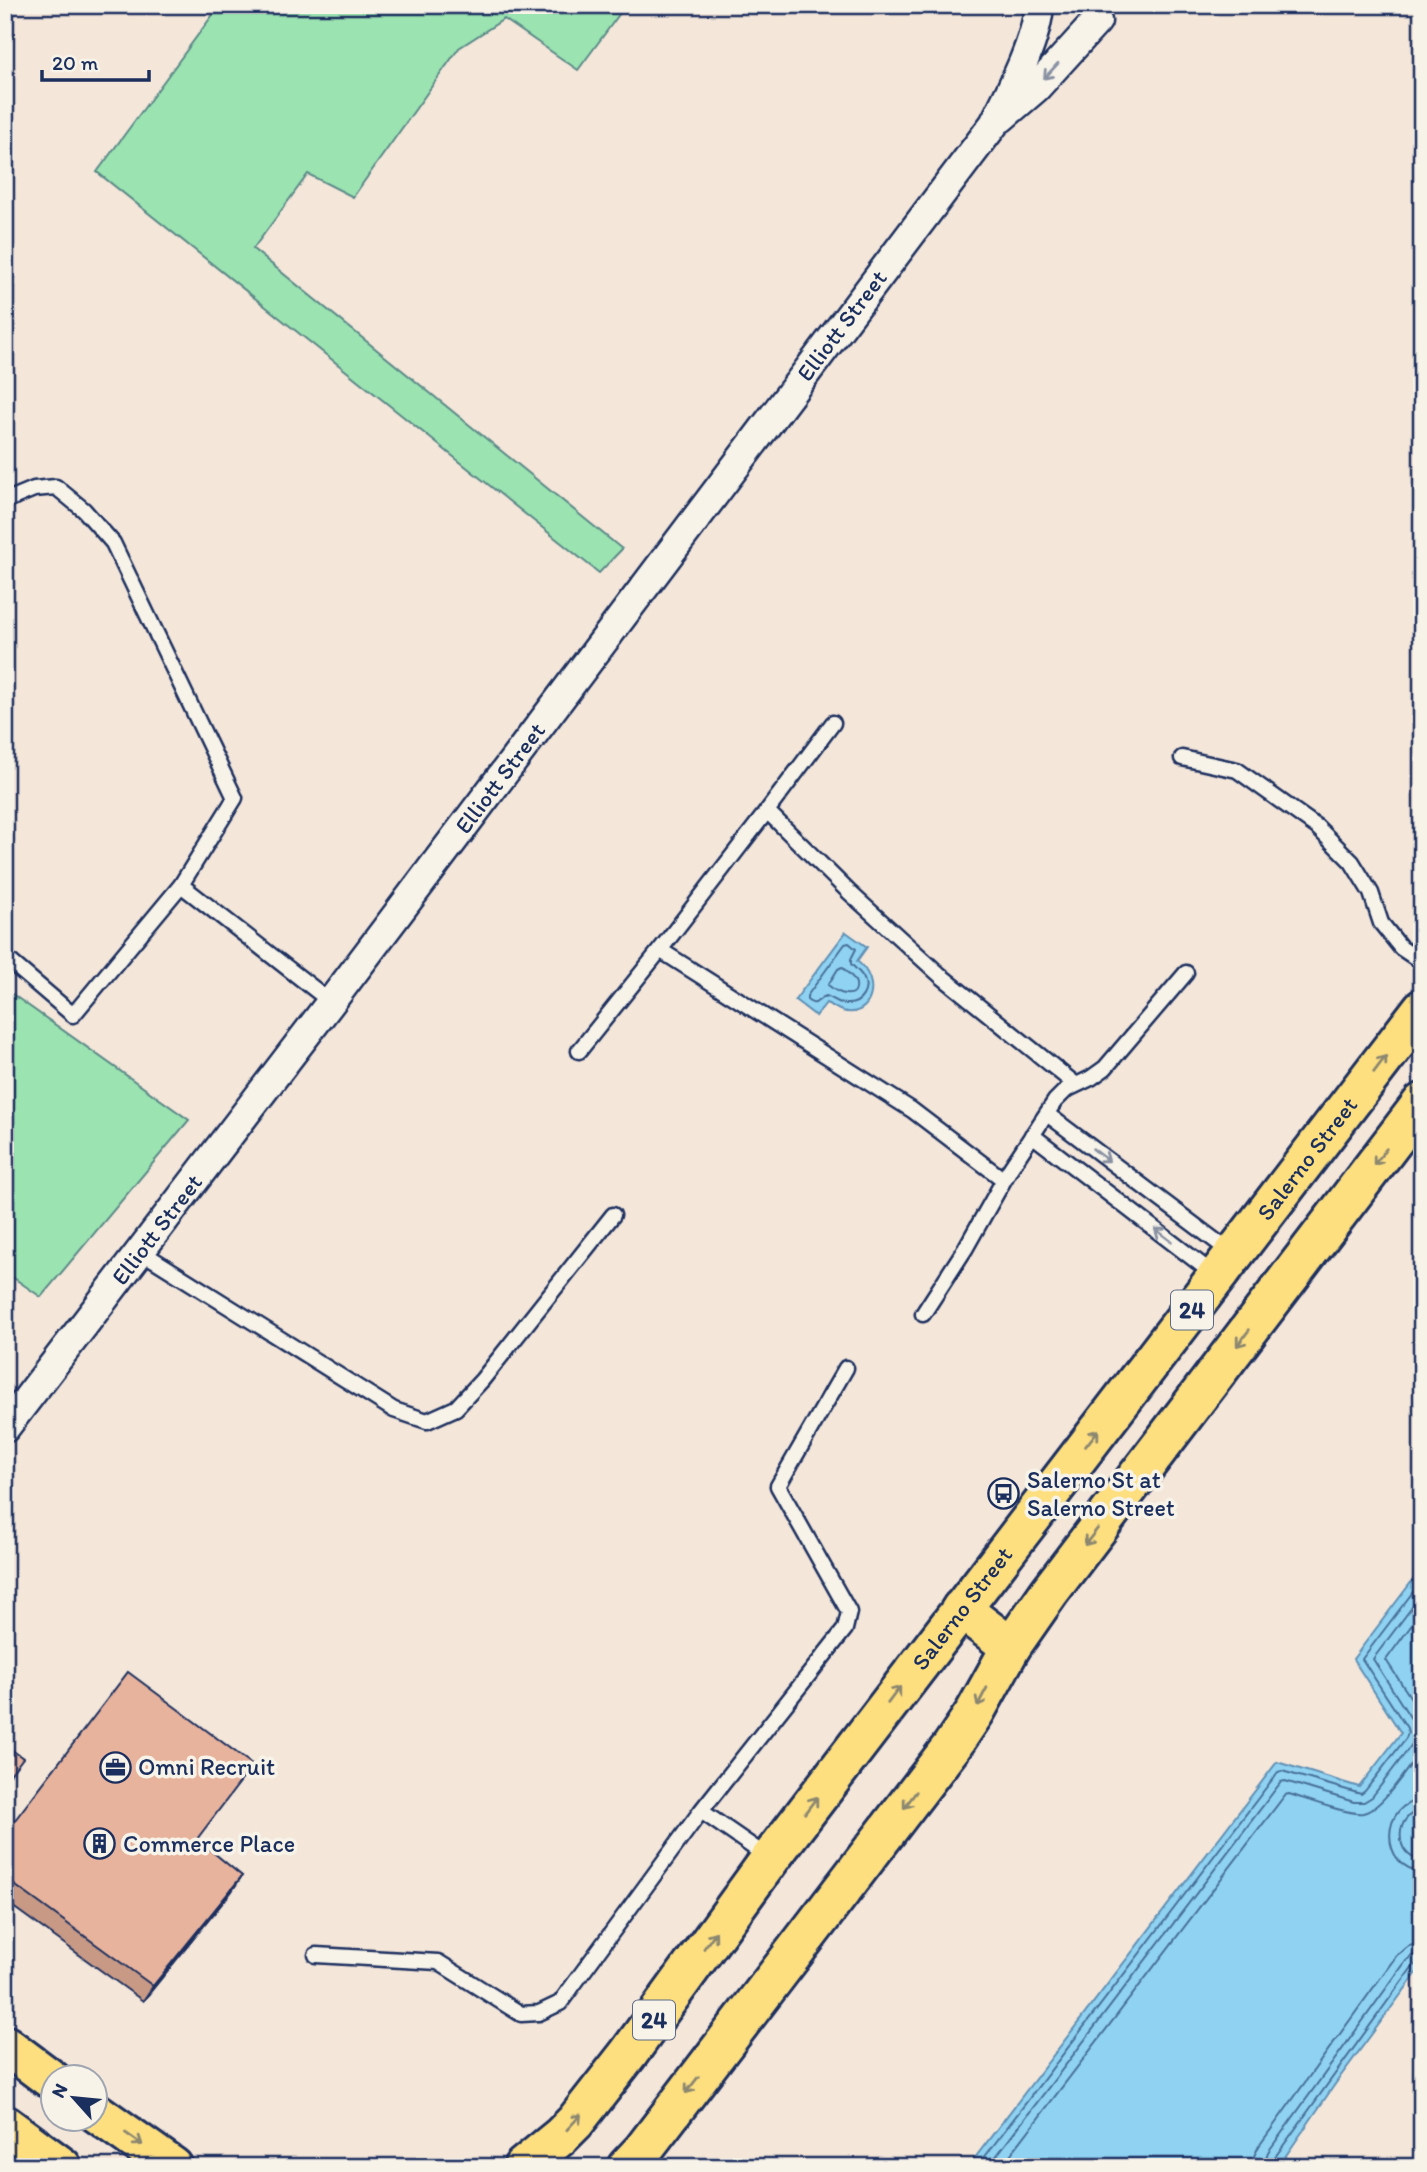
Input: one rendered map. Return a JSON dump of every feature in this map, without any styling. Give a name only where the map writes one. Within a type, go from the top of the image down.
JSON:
[{"type":"main road","name":"Salerno Street","points":[[523,2167],[561,2136],[590,2104],[770,1859],[1422,1009]]},
{"type":"main road","name":"24","points":[[631,2163],[952,1746],[975,1712],[1011,1647],[1050,1591],[1422,1103]]},
{"type":"main road","points":[[961,1609],[1011,1647]]},
{"type":"main road","points":[[5,2045],[38,2070]]},
{"type":"main road","points":[[108,2121],[173,2167]]},
{"type":"main road","points":[[5,2125],[62,2167]]},
{"type":"street","points":[[1040,5],[1050,22],[1061,29],[1080,31],[1103,12]]},
{"type":"street","name":"Elliott Street","points":[[5,1429],[994,124],[1020,68],[1038,19],[1040,5]]},
{"type":"street","name":"Elliott Street","points":[[994,124],[1036,88],[1103,12]]},
{"type":"lane","points":[[5,501],[34,489],[56,487],[84,510],[113,543],[235,798],[181,885],[73,1014],[5,957]]},
{"type":"lane","points":[[579,1051],[660,950],[833,723]]},
{"type":"lane","points":[[1182,758],[1237,770],[1317,827],[1352,862],[1371,893],[1381,923],[1401,948],[1422,962]]},
{"type":"lane","points":[[767,811],[922,959],[1075,1084]]},
{"type":"lane","points":[[181,885],[331,1002]]},
{"type":"lane","points":[[660,950],[912,1110],[1004,1180]]},
{"type":"lane","points":[[923,1314],[1032,1135],[1060,1095],[1105,1068],[1186,973]]},
{"type":"lane","points":[[1047,1114],[1226,1266]]},
{"type":"lane","points":[[1032,1135],[1226,1266]]},
{"type":"lane","points":[[139,1251],[394,1410],[427,1421],[456,1408],[482,1380],[613,1215]]},
{"type":"lane","points":[[316,1955],[438,1962],[521,2014],[539,2013],[560,2003],[701,1811],[845,1629],[849,1612],[778,1486],[846,1368]]},
{"type":"lane","points":[[701,1811],[770,1859]]},
{"type":"green space","points":[[220,5],[626,5],[578,70],[504,19],[459,48],[353,197],[308,174],[253,249],[622,549],[599,573],[97,172]]},
{"type":"green space","points":[[5,989],[189,1120],[41,1297],[5,1272]]},
{"type":"water","points":[[846,932],[867,947],[857,961],[870,979],[870,997],[860,1010],[852,1012],[842,1011],[826,1003],[816,1016],[795,1000]]},
{"type":"water","points":[[1422,1568],[1422,1818],[1415,1838],[1422,1849],[1422,1966],[1278,2167],[968,2167],[1277,1762],[1359,1787],[1401,1733],[1353,1659]]},
{"type":"building","name":"Commerce Place","points":[[128,1672],[253,1765],[197,1839],[242,1876],[153,1986],[5,1878],[5,1833]]},
{"type":"building","points":[[5,1745],[23,1758],[5,1781]]},
{"type":"place","name":"Salerno St at Salerno Street","points":[[1004,1494]]},
{"type":"place","name":"Omni Recruit","points":[[115,1767]]},
{"type":"place","name":"Commerce Place","points":[[100,1844]]}]
